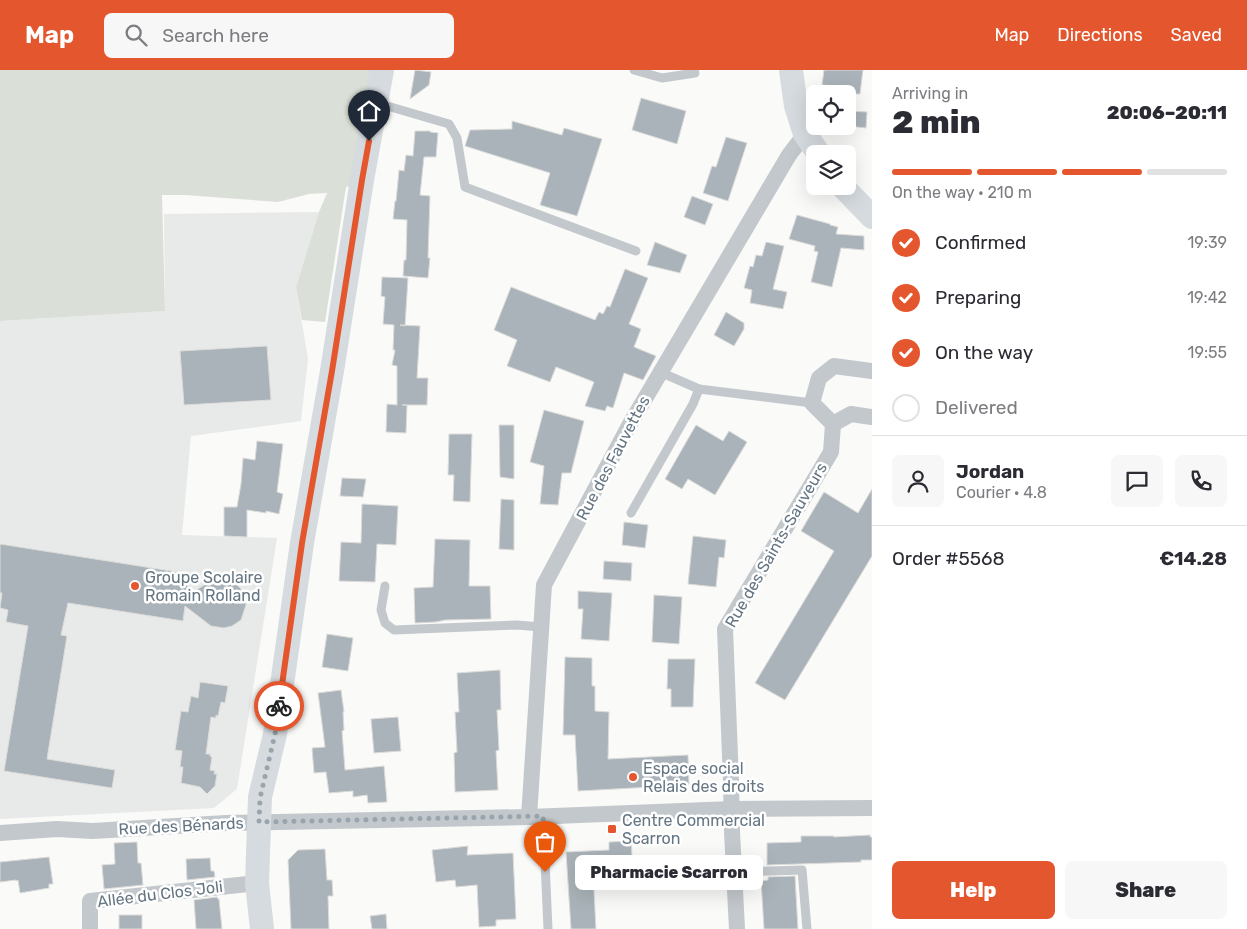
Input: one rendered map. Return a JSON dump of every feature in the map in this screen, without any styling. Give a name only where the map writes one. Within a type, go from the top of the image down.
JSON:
[{"type":"main road","points":[[262,929],[258,883],[260,798],[275,734],[302,543],[382,70]]},
{"type":"main road","points":[[791,70],[796,106],[805,134],[813,145]]},
{"type":"main road","points":[[851,195],[872,217]]},
{"type":"street","name":"Rue des Fauvettes","points":[[536,816],[541,627],[544,585],[660,372],[789,155],[805,134]]},
{"type":"street","points":[[872,371],[834,366],[819,378],[812,403],[833,424],[851,414],[872,417]]},
{"type":"street","name":"Rue des Saints-Sauveurs","points":[[737,929],[725,629],[830,452],[833,424]]},
{"type":"street","name":"Rue des Bénards","points":[[0,833],[57,829],[93,831],[259,822],[536,816],[732,809],[872,808]]},
{"type":"street","name":"Allée du Clos Joli","points":[[90,929],[90,901],[258,883]]},
{"type":"lane","points":[[634,70],[662,78],[695,73]]},
{"type":"lane","points":[[376,103],[449,124],[457,138],[465,187],[636,251]]},
{"type":"lane","points":[[660,372],[699,389],[812,403]]},
{"type":"lane","points":[[631,513],[693,404],[699,389]]},
{"type":"lane","points":[[385,586],[381,610],[385,623],[394,630],[517,625],[541,627]]},
{"type":"lane","points":[[536,816],[548,929]]},
{"type":"lane","points":[[735,872],[802,870],[808,929]]},
{"type":"shaded area","points":[[0,70],[375,70],[354,186],[346,187],[325,322],[302,320],[296,287],[319,212],[327,193],[309,194],[278,202],[162,195],[165,311],[0,321]]},
{"type":"shaded area","name":"Groupe Scolaire Romain Rolland","points":[[319,212],[296,287],[308,359],[301,421],[191,436],[182,535],[277,538],[237,789],[214,808],[0,819],[0,321],[165,311],[164,214]]},
{"type":"building","points":[[415,70],[431,72],[429,85],[410,99]]},
{"type":"building","points":[[824,70],[863,70],[860,94],[856,94],[856,85],[822,85]]},
{"type":"building","points":[[641,98],[686,111],[677,144],[632,130]]},
{"type":"building","points":[[856,111],[867,112],[866,128],[856,127]]},
{"type":"building","points":[[512,121],[562,135],[564,128],[602,139],[577,216],[540,205],[550,173],[465,146],[470,130],[512,129]]},
{"type":"building","points":[[415,131],[438,133],[436,157],[424,157],[420,195],[430,196],[428,258],[430,258],[428,278],[403,276],[404,260],[406,260],[407,220],[393,219],[399,170],[404,171],[406,155],[413,156]]},
{"type":"building","points":[[726,137],[747,143],[728,201],[703,193],[712,166],[716,167]]},
{"type":"building","points":[[692,196],[713,204],[705,225],[684,217]]},
{"type":"building","points":[[797,215],[838,227],[836,234],[864,236],[864,250],[841,248],[832,287],[811,282],[818,252],[814,251],[815,246],[789,239]]},
{"type":"building","points":[[655,242],[687,255],[680,273],[647,265]]},
{"type":"building","points":[[766,242],[784,246],[773,289],[787,292],[783,309],[750,303],[752,290],[744,288],[750,266],[753,267],[756,255],[762,256]]},
{"type":"building","points":[[625,269],[648,278],[629,324],[641,329],[634,347],[656,356],[643,380],[624,373],[613,408],[607,406],[605,411],[585,406],[594,382],[556,367],[550,382],[507,366],[517,340],[494,330],[511,287],[595,320],[599,312],[603,314],[607,306],[610,307]]},
{"type":"building","points":[[382,277],[408,278],[405,325],[420,326],[417,378],[428,378],[427,405],[407,405],[406,433],[386,432],[387,404],[397,405],[397,366],[392,365],[395,350],[393,350],[394,325],[383,324],[385,297],[381,296]]},
{"type":"building","points":[[726,312],[744,323],[744,329],[734,346],[714,335]]},
{"type":"building","points":[[267,346],[271,400],[184,405],[180,351]]},
{"type":"building","points":[[544,410],[584,421],[571,473],[562,473],[558,505],[540,504],[544,466],[530,462]]},
{"type":"building","points":[[499,425],[514,425],[514,479],[500,477]]},
{"type":"building","points":[[696,425],[723,441],[729,431],[747,442],[715,495],[688,479],[682,489],[665,479]]},
{"type":"building","points":[[449,434],[472,434],[470,502],[453,501],[454,475],[448,475]]},
{"type":"building","points":[[257,441],[283,444],[277,492],[283,494],[279,514],[247,510],[247,537],[224,536],[224,507],[237,507],[243,458],[255,460]]},
{"type":"building","points":[[342,478],[366,479],[363,497],[340,496]]},
{"type":"building","points":[[872,489],[872,556],[785,700],[755,683],[834,551],[801,531],[824,492],[858,513]]},
{"type":"building","points":[[501,499],[514,500],[514,550],[499,549]]},
{"type":"building","points":[[362,504],[398,506],[396,545],[377,544],[375,582],[339,581],[341,542],[361,543]]},
{"type":"building","points":[[624,522],[648,525],[645,548],[622,545]]},
{"type":"building","points":[[693,536],[726,540],[724,558],[719,557],[716,587],[688,584]]},
{"type":"building","points":[[435,539],[470,540],[469,586],[490,586],[491,619],[415,623],[414,588],[433,587]]},
{"type":"building","points":[[0,544],[190,574],[186,596],[211,581],[219,579],[228,579],[236,583],[244,593],[246,605],[241,620],[232,626],[224,628],[211,626],[185,606],[183,621],[68,603],[61,635],[67,636],[47,759],[115,770],[112,788],[4,771],[28,626],[6,622],[8,610],[0,608],[2,593],[0,593]]},
{"type":"building","points":[[604,561],[632,563],[631,581],[603,579]]},
{"type":"building","points":[[578,591],[612,593],[609,641],[581,639],[583,609],[578,609]]},
{"type":"building","points":[[654,595],[682,597],[679,644],[652,642]]},
{"type":"building","points":[[327,634],[353,638],[348,671],[322,667]]},
{"type":"building","points":[[565,657],[592,658],[592,686],[595,686],[595,711],[609,712],[608,759],[688,755],[689,785],[578,791],[575,735],[563,735]]},
{"type":"building","points":[[668,659],[695,659],[693,707],[671,707],[671,689],[667,689]]},
{"type":"building","points":[[500,670],[501,710],[497,710],[499,750],[496,751],[498,790],[455,792],[454,753],[457,752],[455,712],[459,712],[457,673]]},
{"type":"building","points":[[200,682],[228,686],[225,703],[221,702],[218,716],[216,715],[216,718],[211,717],[206,754],[210,754],[212,757],[210,770],[215,771],[214,774],[217,774],[215,786],[207,794],[200,787],[181,783],[182,751],[175,750],[181,711],[188,712],[191,696],[198,698]]},
{"type":"building","points":[[341,690],[344,712],[344,730],[342,731],[345,770],[384,766],[387,802],[368,803],[367,795],[353,797],[353,791],[329,793],[326,772],[314,773],[312,748],[325,747],[318,693]]},
{"type":"building","points":[[398,717],[401,751],[374,753],[371,719]]},
{"type":"building","points":[[870,835],[872,837],[872,860],[767,865],[767,843],[801,842],[801,836]]},
{"type":"building","points":[[631,841],[633,869],[593,872],[596,929],[571,929],[566,852],[609,850],[609,842]]},
{"type":"building","points":[[137,842],[138,863],[141,863],[143,885],[104,889],[102,865],[115,864],[114,843]]},
{"type":"building","points":[[468,846],[467,855],[513,853],[516,919],[496,920],[496,926],[479,927],[477,885],[456,887],[455,880],[436,882],[432,850]]},
{"type":"building","points":[[325,849],[327,880],[332,880],[333,896],[328,896],[329,929],[291,929],[288,860],[298,850]]},
{"type":"building","points":[[49,857],[53,884],[49,884],[49,888],[20,893],[18,880],[0,882],[0,862]]},
{"type":"building","points":[[210,858],[211,871],[214,871],[215,877],[187,880],[186,859]]},
{"type":"building","points":[[795,876],[798,929],[764,929],[761,881],[768,880],[768,877]]},
{"type":"building","points":[[217,897],[219,899],[222,929],[196,929],[194,900]]},
{"type":"building","points":[[386,914],[387,929],[372,929],[370,916]]},
{"type":"building","points":[[119,915],[142,915],[142,929],[119,929]]},
{"type":"way so far","points":[[279,706],[275,734],[260,798],[259,822],[543,816],[545,872]]},
{"type":"place","name":"Groupe Scolaire Romain Rolland","points":[[135,586]]},
{"type":"place","name":"Espace social Relais des droits","points":[[633,777]]},
{"type":"place","name":"Centre Commercial Scarron","points":[[612,829]]},
{"type":"place","name":"Pharmacie Scarron","points":[[545,872]]},
{"type":"route","points":[[279,706],[302,543],[369,141]]}]
